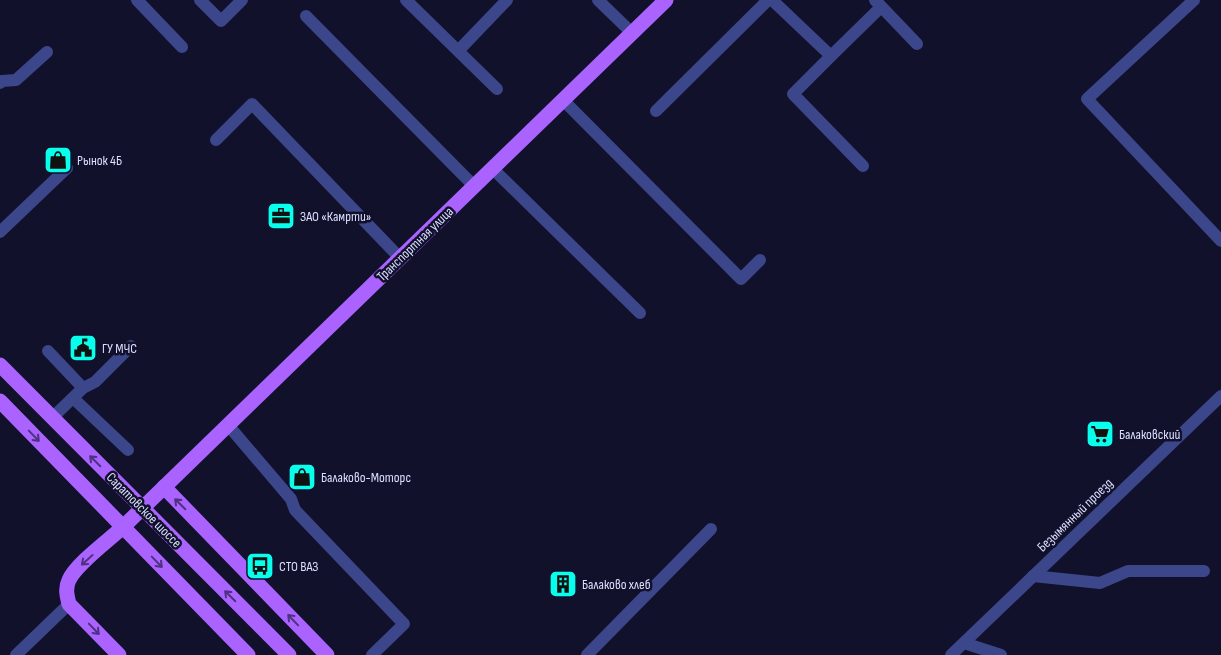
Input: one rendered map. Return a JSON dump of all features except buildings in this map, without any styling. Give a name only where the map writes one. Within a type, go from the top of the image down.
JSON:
[{"type":"main road","name":"Транспортная улица","points":[[69,604],[66,593],[68,581],[75,571],[123,527],[666,0]]},
{"type":"main road","name":"Саратовское шоссе","points":[[0,365],[289,655]]},
{"type":"main road","name":"Саратовское шоссе","points":[[0,401],[248,655]]},
{"type":"main road","points":[[164,487],[328,655]]},
{"type":"main road","points":[[69,604],[119,655]]},
{"type":"street","points":[[137,0],[182,47]]},
{"type":"street","points":[[202,1],[221,21],[242,0]]},
{"type":"street","points":[[406,0],[497,89]]},
{"type":"street","points":[[459,50],[507,0]]},
{"type":"street","points":[[598,0],[632,33]]},
{"type":"street","points":[[656,111],[768,0]]},
{"type":"street","points":[[772,0],[831,56]]},
{"type":"street","points":[[1194,0],[1087,100],[1221,241]]},
{"type":"street","points":[[863,166],[793,94],[831,56],[878,4],[918,44]]},
{"type":"street","points":[[306,16],[474,186]]},
{"type":"street","points":[[0,83],[2,81],[16,80],[47,52]]},
{"type":"street","points":[[563,100],[741,279],[760,260]]},
{"type":"street","points":[[216,140],[252,104],[400,258]]},
{"type":"street","points":[[0,232],[67,168]]},
{"type":"street","points":[[492,168],[640,313]]},
{"type":"street","points":[[52,418],[83,388],[96,382],[131,346]]},
{"type":"street","points":[[48,350],[83,388]]},
{"type":"street","name":"Безымянный проезд","points":[[951,655],[1221,396]]},
{"type":"street","points":[[73,398],[128,450]]},
{"type":"street","points":[[228,425],[291,499],[295,510],[404,624],[372,655]]},
{"type":"street","points":[[587,655],[711,529]]},
{"type":"street","points":[[1034,576],[1100,583],[1128,571],[1204,571]]},
{"type":"street","points":[[16,655],[69,604]]},
{"type":"street","points":[[964,642],[1001,655]]},
{"type":"place","name":"Рынок 4Б","points":[[58,160]]},
{"type":"place","name":"ЗАО «Камрти»","points":[[281,216]]},
{"type":"place","name":"ГУ МЧС","points":[[83,348]]},
{"type":"place","name":"Балаковский","points":[[1100,434]]},
{"type":"place","name":"Балаково-Моторс","points":[[302,477]]},
{"type":"place","name":"СТО ВАЗ","points":[[260,566]]},
{"type":"place","name":"Балаково хлеб","points":[[563,584]]}]
